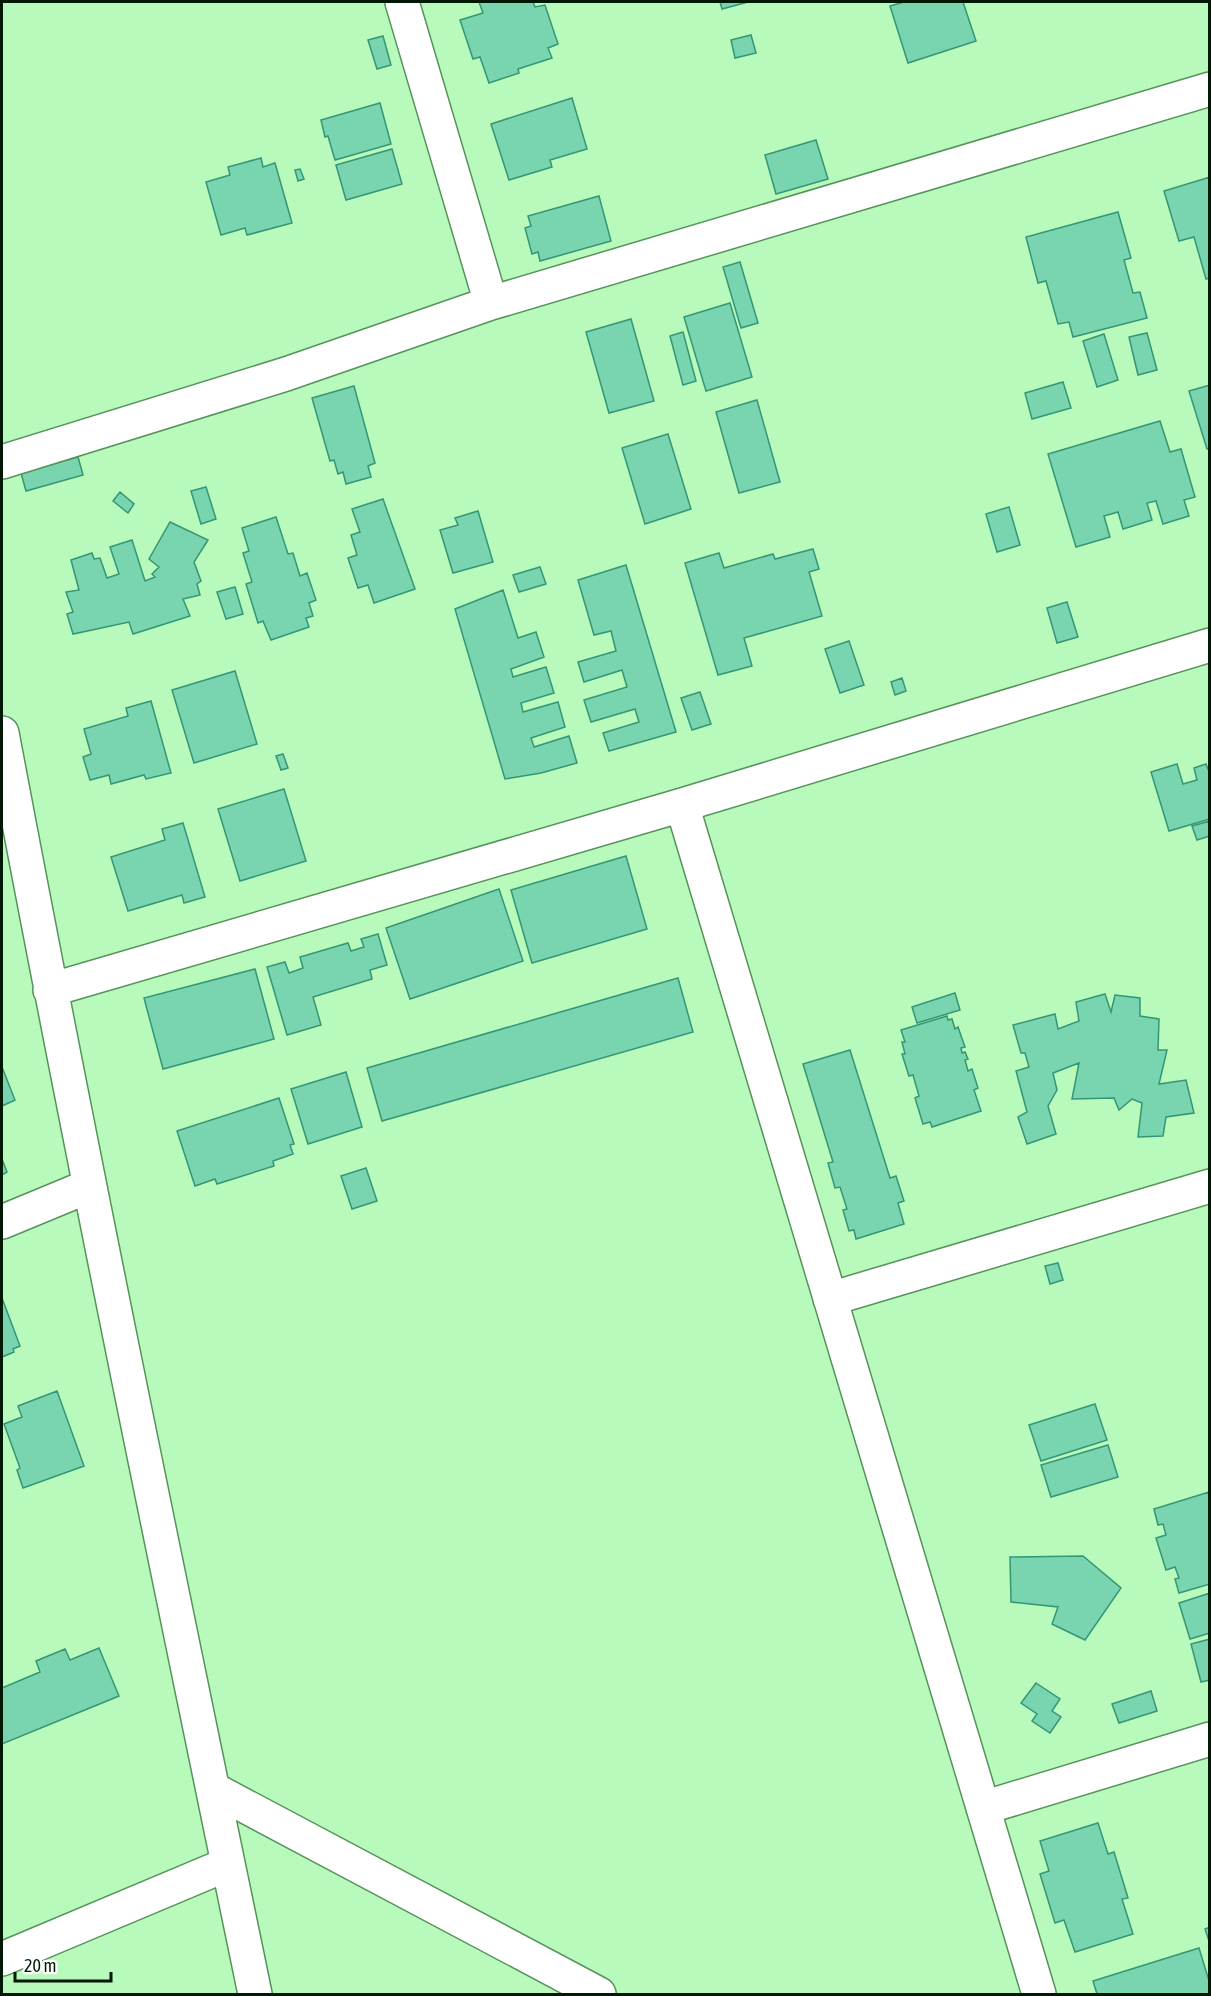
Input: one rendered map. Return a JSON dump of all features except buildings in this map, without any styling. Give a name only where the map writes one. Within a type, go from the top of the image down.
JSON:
[{"type":"street","points":[[402,2],[491,303]]},
{"type":"street","points":[[2,462],[286,374],[491,303],[1209,89]]},
{"type":"street","points":[[50,990],[682,805],[1209,645]]},
{"type":"street","points":[[2,733],[89,1186],[255,1995]]},
{"type":"street","points":[[682,805],[1039,1995]]},
{"type":"street","points":[[2,1222],[89,1186]]},
{"type":"street","points":[[830,1299],[1209,1186]]},
{"type":"street","points":[[983,1808],[1209,1739]]},
{"type":"street","points":[[213,1789],[599,1995]]},
{"type":"street","points":[[2,1959],[228,1864]]}]
